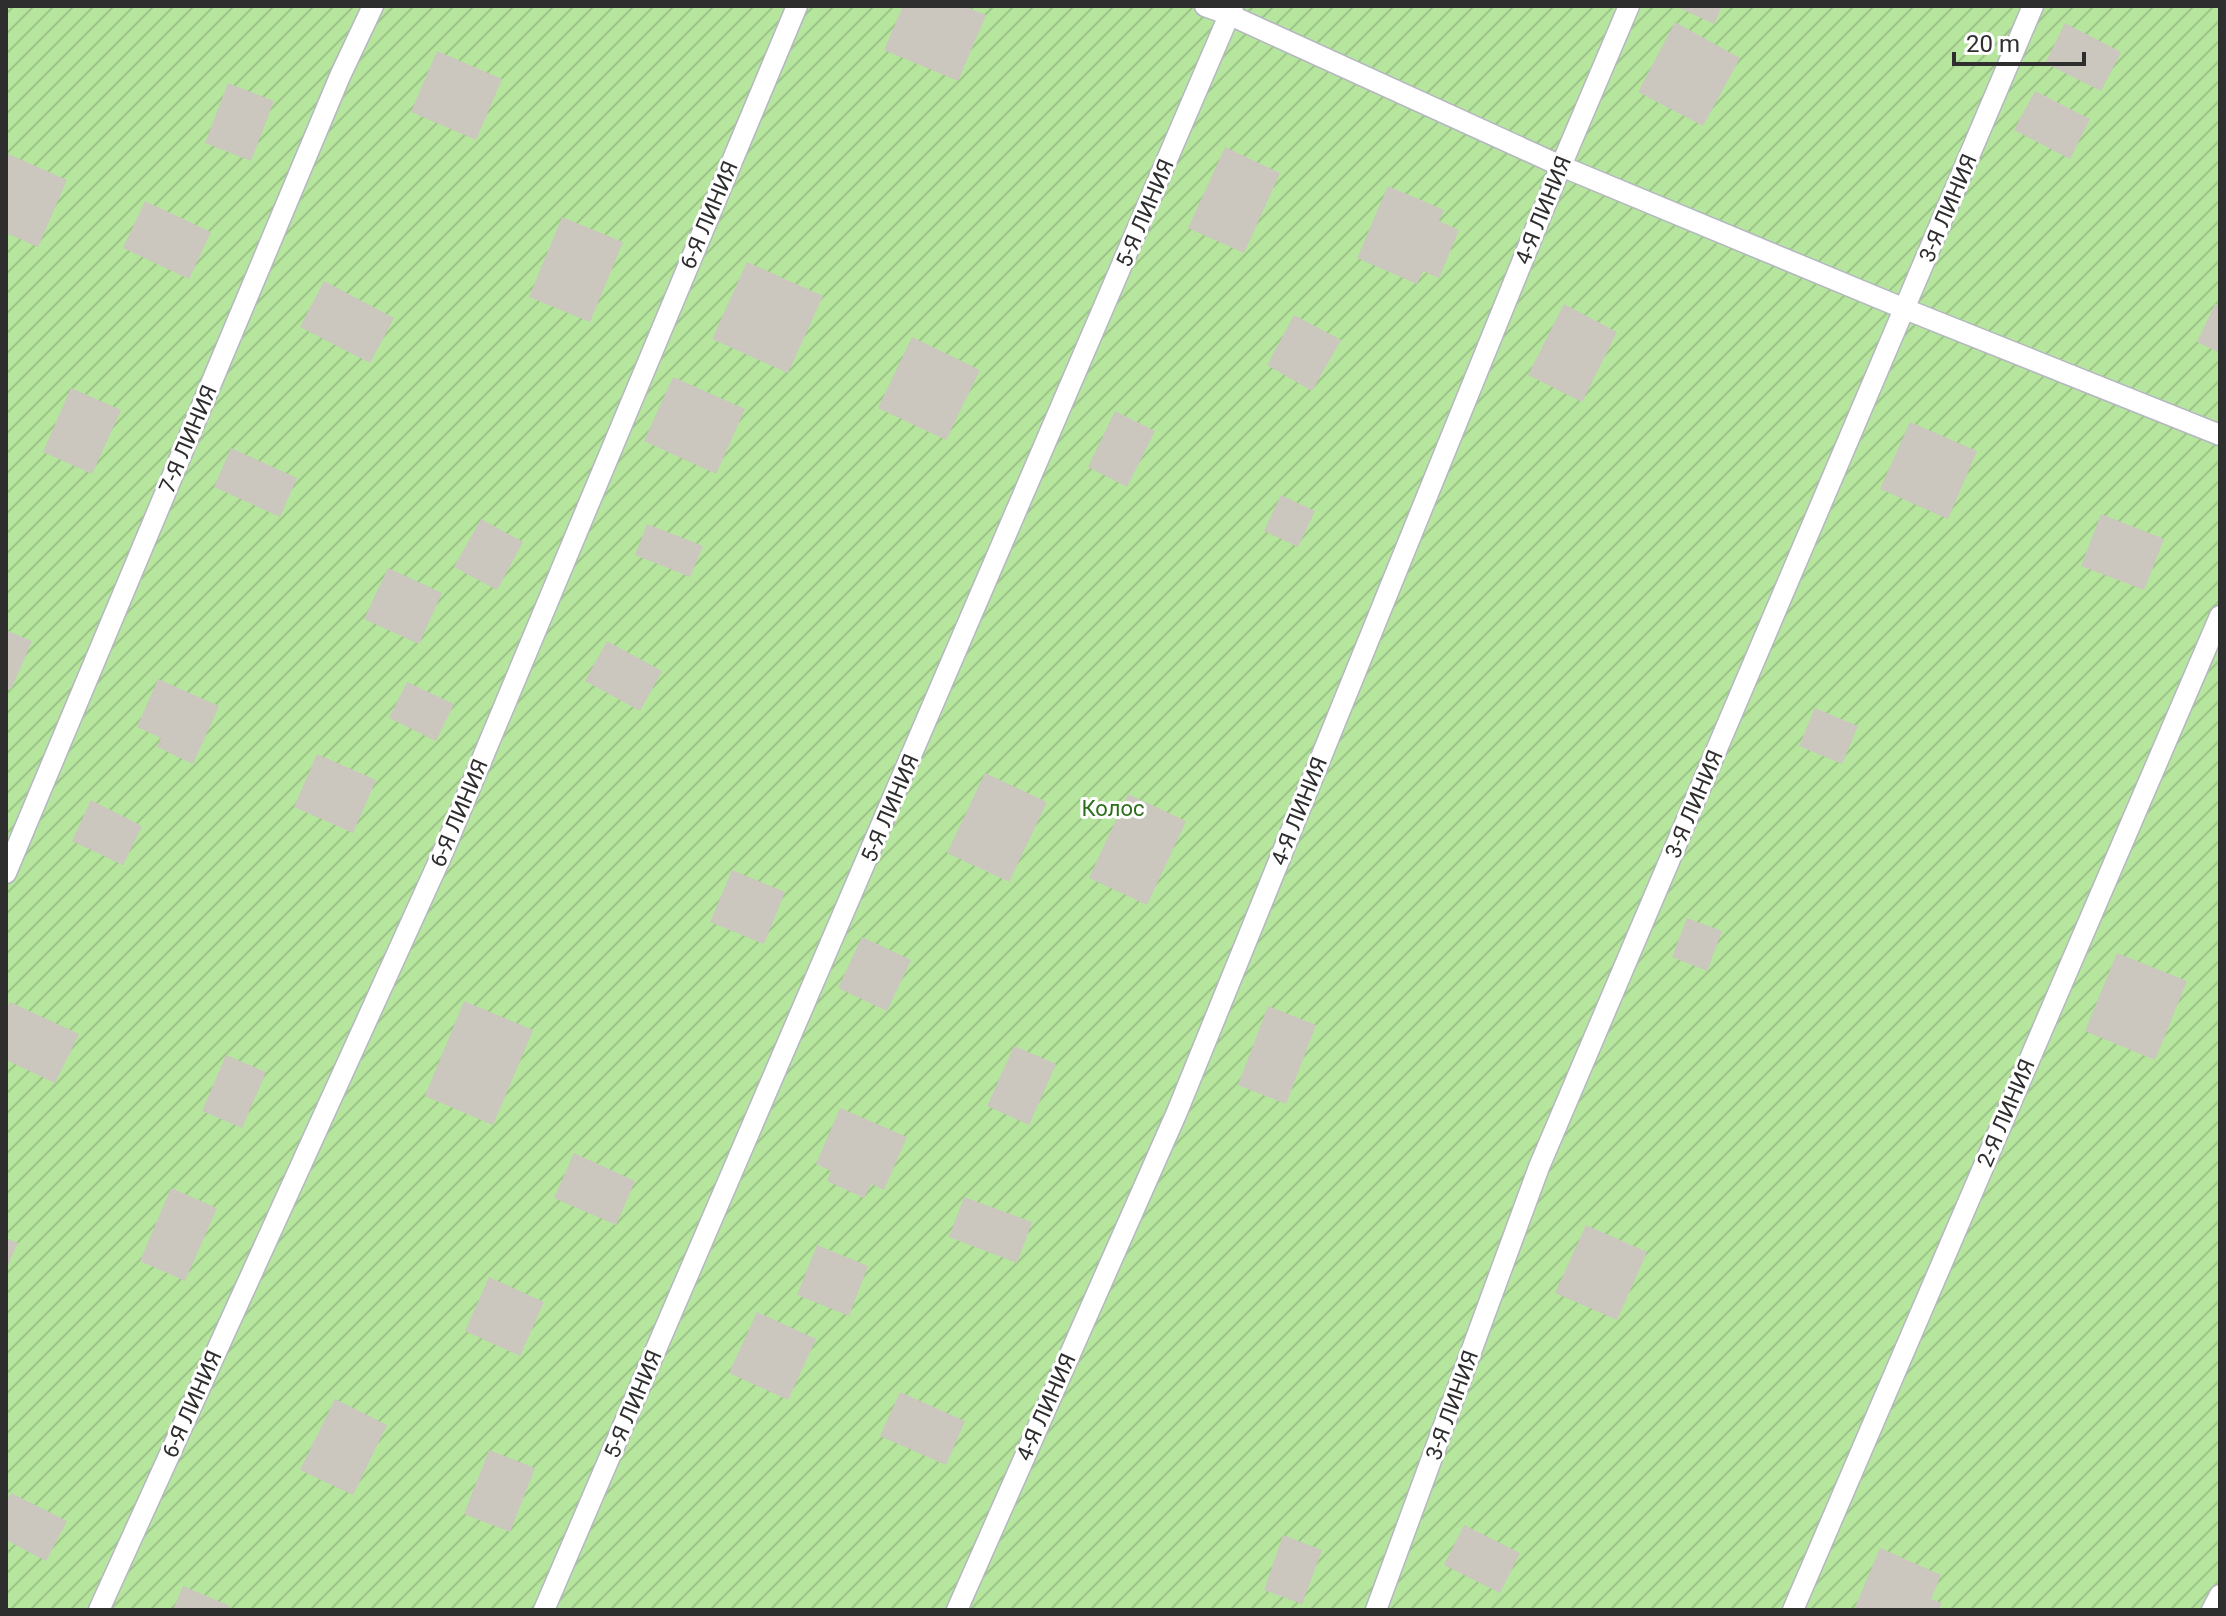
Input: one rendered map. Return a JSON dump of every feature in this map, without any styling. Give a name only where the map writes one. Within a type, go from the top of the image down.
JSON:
[{"type":"lane","name":"7-Я ЛИНИЯ","points":[[6,873],[340,76],[373,6]]},
{"type":"lane","name":"6-Я ЛИНИЯ","points":[[99,1610],[444,850],[797,6]]},
{"type":"lane","points":[[1205,6],[1232,10],[1561,166],[2220,435]]},
{"type":"lane","name":"4-Я ЛИНИЯ","points":[[957,1610],[1177,1112],[1561,166],[1629,6]]},
{"type":"lane","name":"3-Я ЛИНИЯ","points":[[1376,1610],[1539,1167],[2033,6]]},
{"type":"lane","name":"5-Я ЛИНИЯ","points":[[544,1610],[1232,10]]},
{"type":"lane","name":"2-Я ЛИНИЯ","points":[[1793,1610],[2220,616]]},
{"type":"lane","points":[[2212,1610],[2220,1595]]},
{"type":"green space","name":"Колос","points":[[6,6],[2220,6],[2220,1610],[6,1610]]},
{"type":"building","points":[[903,6],[964,6],[986,15],[958,81],[884,50]]},
{"type":"building","points":[[1675,6],[1722,6],[1714,24]]},
{"type":"building","points":[[1675,22],[1740,58],[1703,126],[1638,92]]},
{"type":"building","points":[[2065,23],[2121,52],[2101,91],[2045,63]]},
{"type":"building","points":[[437,51],[502,79],[476,140],[411,112]]},
{"type":"building","points":[[228,83],[274,101],[251,161],[205,143]]},
{"type":"building","points":[[2035,91],[2090,119],[2070,159],[2014,130]]},
{"type":"building","points":[[1225,147],[1280,173],[1244,253],[1188,228]]},
{"type":"building","points":[[6,153],[67,180],[38,247],[6,233]]},
{"type":"building","points":[[1388,186],[1444,210],[1439,221],[1459,230],[1439,278],[1423,271],[1417,284],[1357,258]]},
{"type":"building","points":[[145,201],[211,232],[189,279],[123,248]]},
{"type":"building","points":[[562,217],[623,242],[590,322],[529,297]]},
{"type":"building","points":[[747,262],[823,296],[788,373],[712,339]]},
{"type":"building","points":[[324,281],[394,318],[370,363],[300,327]]},
{"type":"building","points":[[1564,304],[1617,332],[1582,402],[1528,375]]},
{"type":"building","points":[[2215,304],[2220,306],[2220,353],[2197,342]]},
{"type":"building","points":[[1294,315],[1341,340],[1312,391],[1267,365]]},
{"type":"building","points":[[912,337],[980,370],[946,440],[878,408]]},
{"type":"building","points":[[673,377],[745,409],[716,474],[644,441]]},
{"type":"building","points":[[71,388],[121,410],[92,474],[43,452]]},
{"type":"building","points":[[1115,411],[1155,431],[1127,487],[1088,467]]},
{"type":"building","points":[[1910,422],[1977,451],[1948,519],[1880,489]]},
{"type":"building","points":[[231,448],[297,478],[280,517],[214,487]]},
{"type":"building","points":[[1281,495],[1315,511],[1298,547],[1264,531]]},
{"type":"building","points":[[2101,514],[2164,539],[2144,590],[2081,566]]},
{"type":"building","points":[[481,519],[523,542],[497,590],[454,567]]},
{"type":"building","points":[[647,524],[703,546],[690,577],[635,555]]},
{"type":"building","points":[[388,568],[442,593],[419,644],[364,619]]},
{"type":"building","points":[[6,630],[32,641],[11,690],[6,688]]},
{"type":"building","points":[[607,641],[662,671],[640,711],[585,681]]},
{"type":"building","points":[[158,679],[219,706],[193,764],[157,747],[161,738],[137,727]]},
{"type":"building","points":[[407,682],[454,704],[436,741],[389,718]]},
{"type":"building","points":[[1815,708],[1858,726],[1842,764],[1799,746]]},
{"type":"building","points":[[317,754],[376,780],[353,833],[294,807]]},
{"type":"building","points":[[985,773],[1047,802],[1009,882],[947,853]]},
{"type":"building","points":[[1128,794],[1186,821],[1147,905],[1089,878]]},
{"type":"building","points":[[91,800],[142,826],[123,865],[72,841]]},
{"type":"building","points":[[732,870],[785,892],[764,944],[710,922]]},
{"type":"building","points":[[1687,918],[1722,931],[1707,971],[1672,957]]},
{"type":"building","points":[[862,937],[911,960],[887,1011],[838,988]]},
{"type":"building","points":[[2117,953],[2187,981],[2155,1060],[2085,1031]]},
{"type":"building","points":[[464,1001],[533,1030],[493,1125],[425,1096]]},
{"type":"building","points":[[10,1002],[79,1034],[55,1083],[6,1060],[6,1010]]},
{"type":"building","points":[[1268,1006],[1316,1025],[1286,1104],[1238,1085]]},
{"type":"building","points":[[1014,1046],[1056,1064],[1029,1125],[987,1106]]},
{"type":"building","points":[[226,1055],[266,1072],[242,1128],[202,1111]]},
{"type":"building","points":[[840,1108],[907,1137],[884,1190],[871,1184],[864,1198],[827,1181],[831,1171],[816,1164]]},
{"type":"building","points":[[574,1153],[635,1181],[616,1225],[554,1198]]},
{"type":"building","points":[[171,1188],[217,1208],[185,1281],[140,1261]]},
{"type":"building","points":[[964,1197],[1032,1222],[1017,1263],[949,1237]]},
{"type":"building","points":[[1586,1225],[1647,1252],[1617,1320],[1555,1293]]},
{"type":"building","points":[[6,1238],[18,1243],[6,1270]]},
{"type":"building","points":[[817,1245],[868,1266],[849,1316],[797,1295]]},
{"type":"building","points":[[489,1277],[544,1302],[520,1356],[465,1331]]},
{"type":"building","points":[[757,1312],[816,1339],[788,1400],[729,1373]]},
{"type":"building","points":[[900,1392],[965,1421],[946,1465],[880,1436]]},
{"type":"building","points":[[335,1399],[387,1425],[353,1495],[300,1470]]},
{"type":"building","points":[[489,1450],[535,1468],[510,1532],[464,1514]]},
{"type":"building","points":[[11,1493],[67,1521],[46,1561],[6,1540],[6,1502]]},
{"type":"building","points":[[1464,1525],[1520,1553],[1500,1593],[1444,1565]]},
{"type":"building","points":[[1283,1535],[1322,1550],[1302,1604],[1264,1590]]},
{"type":"building","points":[[1880,1548],[1941,1575],[1931,1599],[1942,1603],[1939,1610],[1854,1610]]},
{"type":"building","points":[[183,1586],[230,1606],[228,1610],[173,1610]]}]
